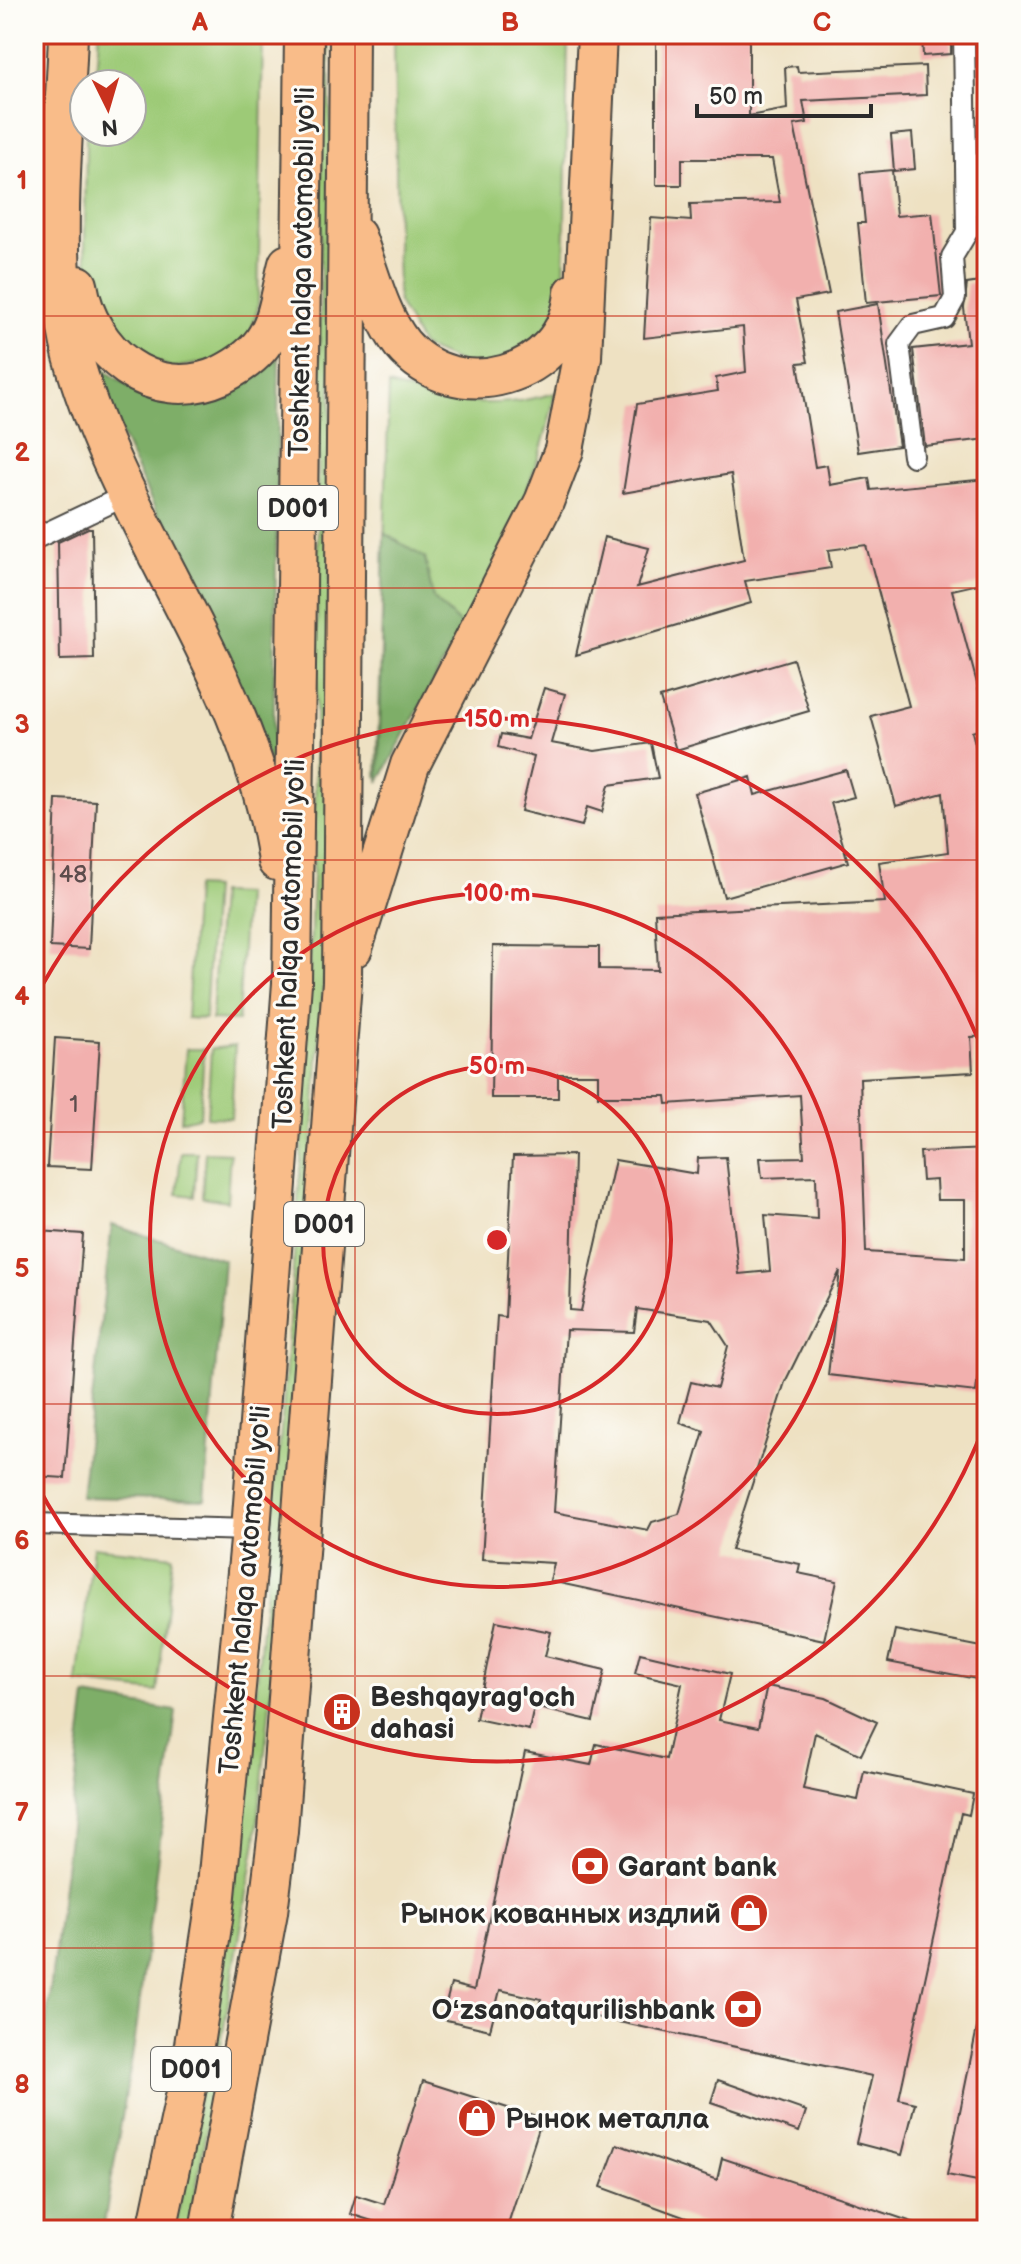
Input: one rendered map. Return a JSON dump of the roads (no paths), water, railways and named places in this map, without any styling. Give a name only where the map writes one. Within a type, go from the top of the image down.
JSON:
[{"type":"highway","points":[[68,34],[62,249],[67,336],[87,399],[129,494],[252,754],[276,856],[292,983]]},
{"type":"highway","points":[[80,34],[74,197],[77,278],[92,330],[115,360],[133,371],[171,384],[211,379],[245,361],[269,333],[302,211]]},
{"type":"highway","name":"Toshkent halqa avtomobil yo'li","points":[[157,2230],[189,2078],[215,1906],[251,1530],[292,983],[304,34]]},
{"type":"highway","name":"Toshkent halqa avtomobil yo'li","points":[[209,2230],[266,1927],[278,1831],[342,982],[349,34]]},
{"type":"highway","points":[[347,212],[385,313],[401,342],[414,355],[443,374],[477,380],[496,378],[529,365],[553,343],[574,298],[583,34]]},
{"type":"highway","points":[[342,982],[410,765],[544,502],[564,450],[582,357],[597,34]]},
{"type":"street","points":[[913,456],[899,344],[913,325],[944,318],[955,298],[952,257],[967,232],[964,34]]},
{"type":"street","points":[[34,539],[129,494]]},
{"type":"street","points":[[34,1524],[251,1530]]},
{"type":"place","name":"Beshqayrag'och dahasi","points":[[342,1712]]},
{"type":"place","name":"Garant bank","points":[[590,1866]]},
{"type":"place","name":"Рынок кованных издлий","points":[[749,1913]]},
{"type":"place","name":"Oʻzsanoatqurilishbank","points":[[743,2009]]},
{"type":"place","name":"Рынок металла","points":[[477,2118]]}]
